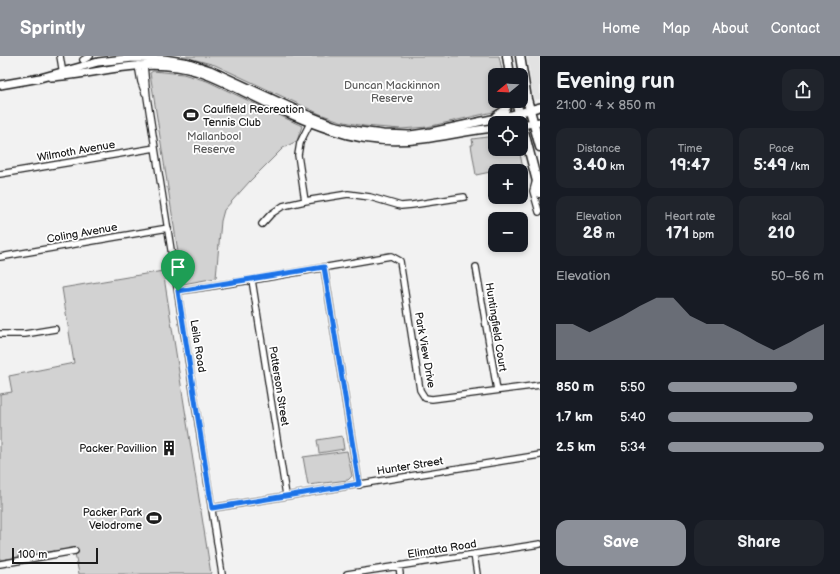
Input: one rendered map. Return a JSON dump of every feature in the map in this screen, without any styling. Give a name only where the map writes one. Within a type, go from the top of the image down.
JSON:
[{"type":"highway","points":[[507,56],[509,68]]},
{"type":"highway","points":[[520,56],[527,99],[537,123],[540,144]]},
{"type":"highway","points":[[518,108],[520,116]]},
{"type":"highway","points":[[528,146],[540,193]]},
{"type":"main road","points":[[64,73],[89,64],[126,57],[178,67],[200,72],[312,120],[371,133],[398,135],[430,132],[488,120]]},
{"type":"main road","points":[[0,85],[153,57],[189,63],[210,70],[331,130],[347,135],[392,141],[423,139],[488,129]]},
{"type":"main road","points":[[506,116],[540,107]]},
{"type":"main road","points":[[496,116],[506,108]]},
{"type":"street","points":[[62,56],[64,73]]},
{"type":"street","points":[[83,60],[90,56]]},
{"type":"street","name":"Leila Road","points":[[142,60],[222,574]]},
{"type":"street","points":[[305,201],[298,155],[300,143],[312,120]]},
{"type":"street","name":"Wilmoth Avenue","points":[[0,174],[155,148]]},
{"type":"street","points":[[536,180],[533,191],[540,220]]},
{"type":"street","points":[[262,224],[271,214],[283,206],[348,194],[370,197],[401,206],[464,197]]},
{"type":"street","name":"Coling Avenue","points":[[0,258],[168,228]]},
{"type":"street","name":"Park View Drive","points":[[324,267],[391,256],[400,261],[420,390],[425,398],[432,400],[540,385]]},
{"type":"street","points":[[178,291],[324,267],[359,484]]},
{"type":"street","name":"Huntingfield Court","points":[[476,267],[497,390]]},
{"type":"street","name":"Patterson Street","points":[[252,280],[286,496]]},
{"type":"street","points":[[0,334],[25,334],[55,329]]},
{"type":"street","name":"Hunter Street","points":[[212,508],[540,455]]},
{"type":"street","name":"Elimatta Road","points":[[347,574],[540,544]]},
{"type":"street","points":[[0,564],[75,551]]},
{"type":"street","points":[[474,554],[477,574]]},
{"type":"street","points":[[399,566],[400,574]]},
{"type":"shaded area","points":[[527,56],[540,56],[540,99],[534,100]]},
{"type":"green space","name":"Duncan Mackinnon Reserve","points":[[181,56],[499,56],[502,68],[488,68],[488,108],[500,108],[493,112],[427,127],[401,129],[364,126],[340,121],[320,114],[215,65]]},
{"type":"green space","name":"Mallanbool Reserve","points":[[153,71],[183,74],[207,81],[302,126],[297,141],[283,148],[224,210],[221,221],[216,278],[183,284],[150,73]]},
{"type":"green space","points":[[488,137],[488,156],[520,156],[522,164],[488,164],[488,172],[476,175],[471,145],[473,145],[472,139]]},
{"type":"green space","points":[[163,271],[211,574],[79,574],[74,548],[0,560],[0,394],[12,392],[9,376],[74,363],[62,288]]},
{"type":"green space","points":[[342,436],[344,449],[319,453],[317,440]]},
{"type":"green space","points":[[347,451],[352,476],[348,480],[308,485],[303,457]]},
{"type":"place","name":"Caulfield Recreation Tennis Club","points":[[191,115]]},
{"type":"place","name":"Packer Pavillion","points":[[169,448]]},
{"type":"place","name":"Packer Park Velodrome","points":[[154,518]]},
{"type":"route","points":[[324,267],[359,484],[212,508],[178,291],[324,267]]}]
